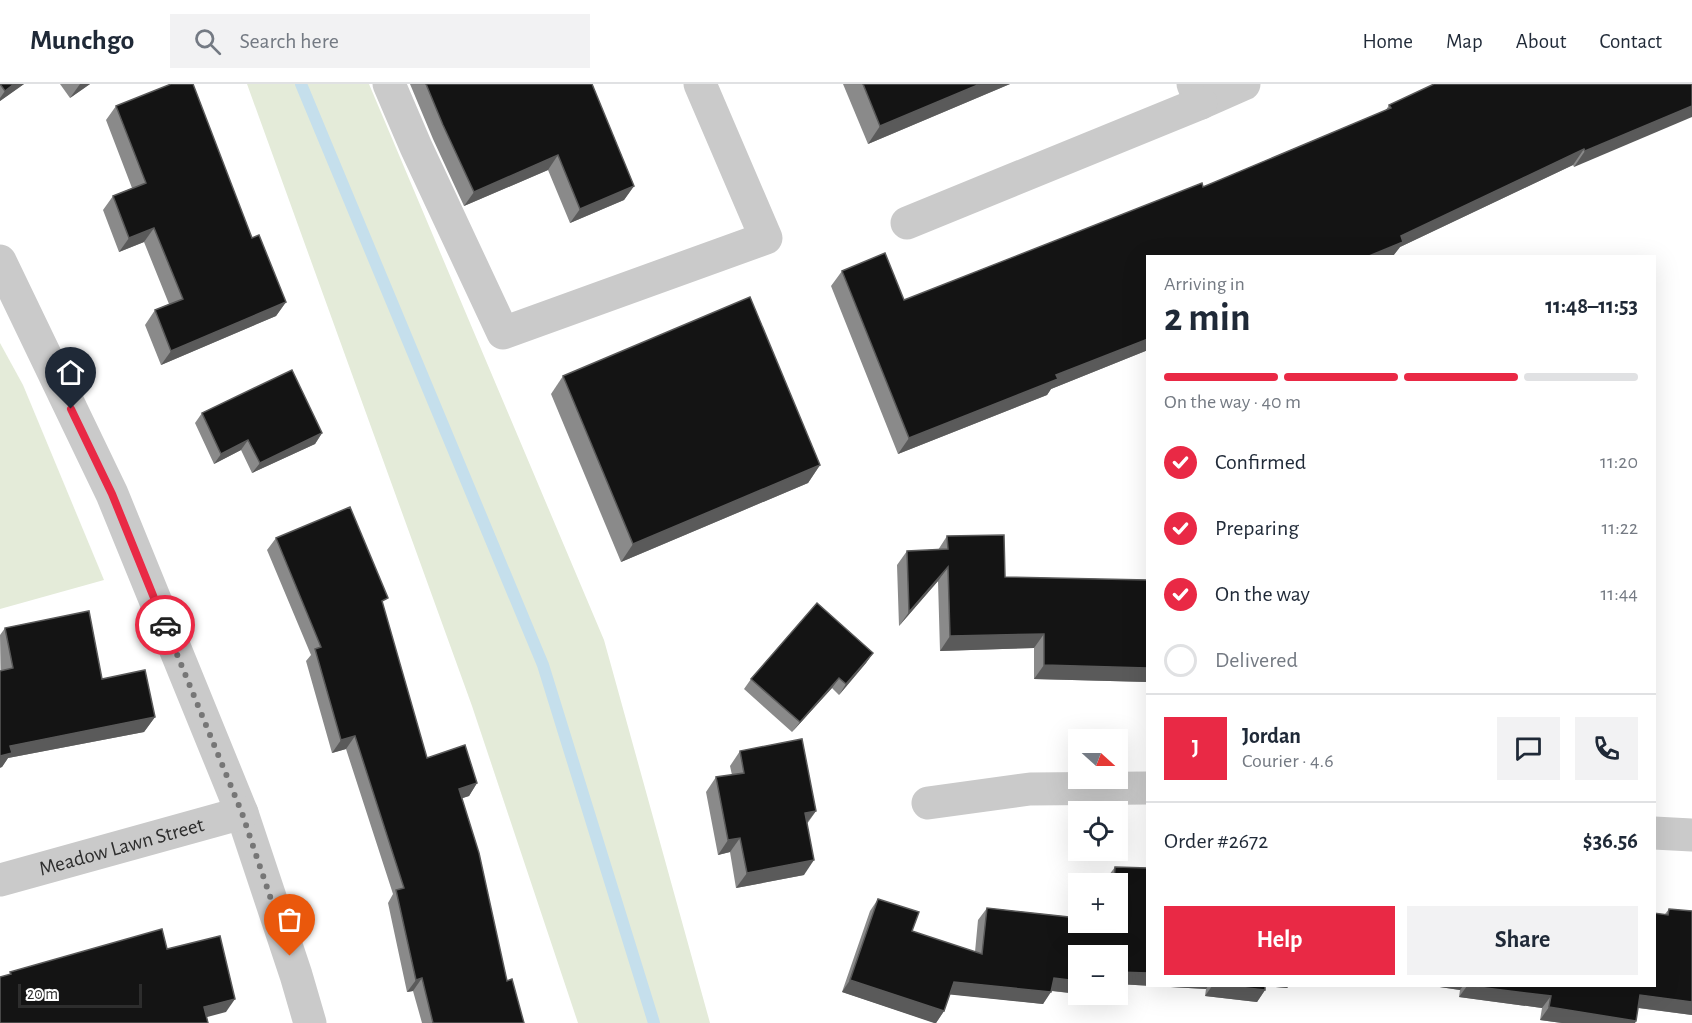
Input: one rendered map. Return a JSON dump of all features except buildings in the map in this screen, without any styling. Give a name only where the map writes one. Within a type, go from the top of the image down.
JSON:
[{"type":"street","points":[[389,84],[503,333],[766,238],[700,84]]},
{"type":"street","points":[[907,224],[1197,93],[1244,84]]},
{"type":"street","points":[[0,261],[112,494],[242,813],[310,1023]]},
{"type":"street","points":[[928,803],[1030,789],[1146,788]]},
{"type":"street","name":"Meadow Lawn Street","points":[[0,880],[242,813]]},
{"type":"street","points":[[1656,834],[1692,835]]},
{"type":"green space","points":[[247,84],[369,84],[604,640],[710,1023],[578,1023],[472,706]]},
{"type":"green space","points":[[0,343],[23,385],[104,580],[0,609]]},
{"type":"waterway","points":[[301,84],[543,665],[654,1023]]},
{"type":"way so far","points":[[165,625],[242,813],[290,956]]},
{"type":"route","points":[[71,409],[112,494],[165,625]]}]
